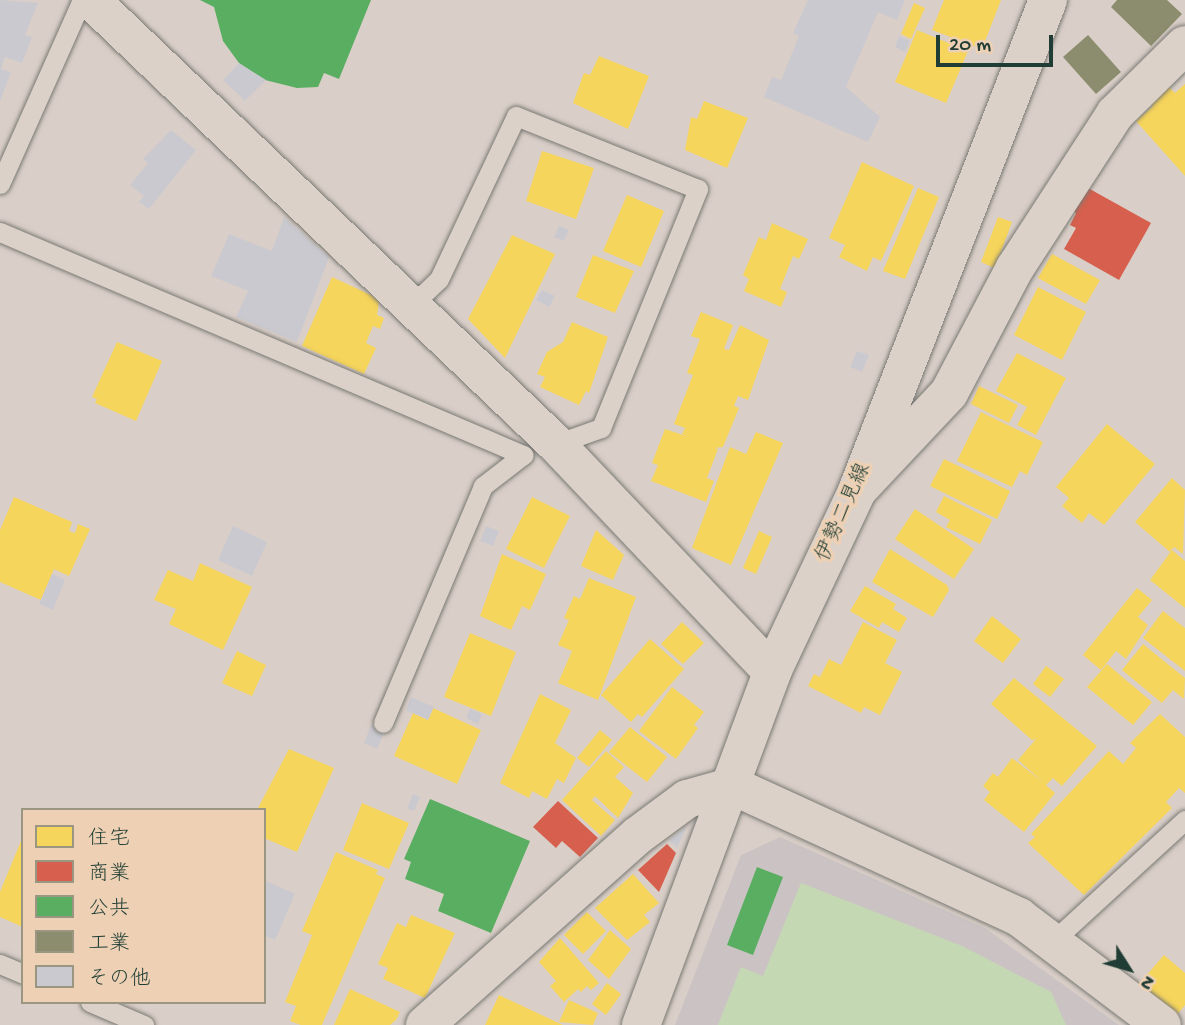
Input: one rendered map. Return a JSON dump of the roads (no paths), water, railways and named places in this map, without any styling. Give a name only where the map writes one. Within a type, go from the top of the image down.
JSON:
[{"type":"street","points":[[91,0],[412,304],[540,450],[772,672]]},
{"type":"street","name":"伊勢二見線","points":[[641,1025],[733,786],[772,672],[857,491],[1048,0]]},
{"type":"street","points":[[857,491],[948,393],[1015,268],[1115,114],[1185,44]]},
{"type":"street","points":[[425,1025],[637,836],[687,799],[733,786],[974,894],[1054,940],[1162,1025]]},
{"type":"lane","points":[[0,184],[82,0]]},
{"type":"lane","points":[[383,723],[484,486],[540,450],[601,428],[698,189],[516,116],[439,279],[412,304]]},
{"type":"lane","points":[[0,232],[540,450]]},
{"type":"lane","points":[[1054,940],[1185,820]]},
{"type":"lane","points":[[0,964],[21,973]]},
{"type":"lane","points":[[95,1004],[144,1025]]}]
